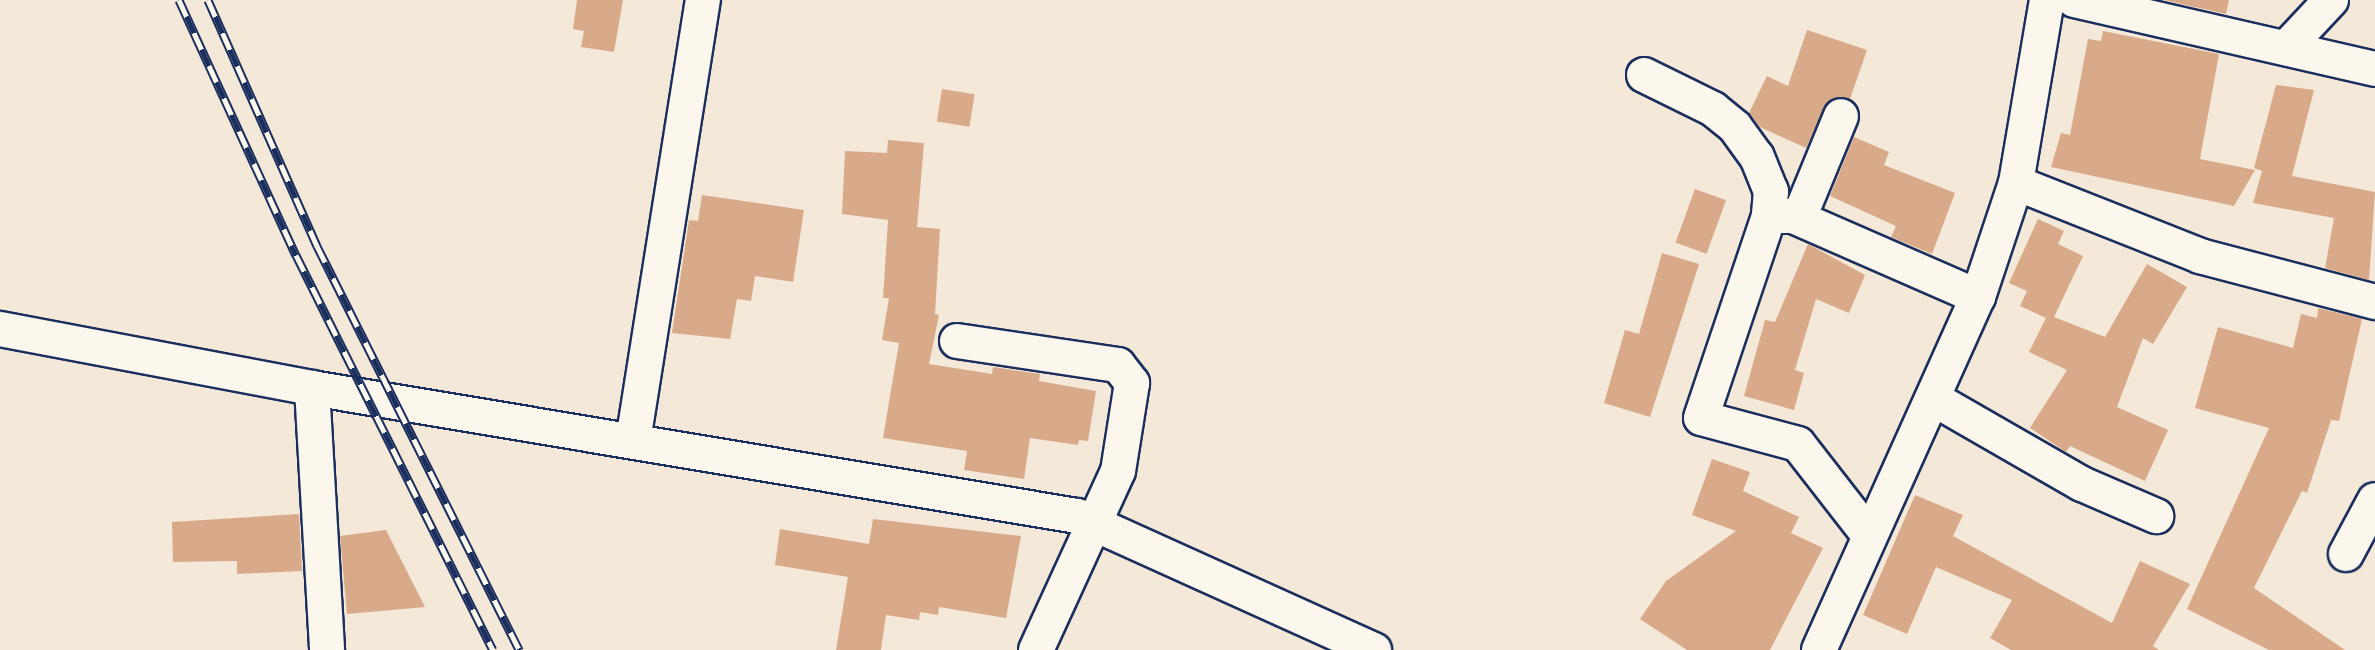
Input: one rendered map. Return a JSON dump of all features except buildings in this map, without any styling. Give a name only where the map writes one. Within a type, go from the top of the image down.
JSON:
[{"type":"street","points":[[633,441],[703,0]]},
{"type":"street","points":[[1819,650],[1868,534],[1934,399],[1978,297],[2016,183],[2047,0]]},
{"type":"street","points":[[2074,0],[2288,46],[2375,69]]},
{"type":"street","points":[[2288,46],[2331,0]]},
{"type":"street","points":[[1644,75],[1713,109],[1735,127],[1784,217],[1978,297]]},
{"type":"street","points":[[1841,116],[1784,217],[1701,418],[1798,444],[1868,534]]},
{"type":"street","points":[[2016,183],[2200,256],[2375,302]]},
{"type":"street","points":[[0,329],[312,388],[1077,516],[1374,650]]},
{"type":"street","points":[[957,341],[1118,365],[1132,383],[1118,471],[1036,650]]},
{"type":"street","points":[[312,388],[327,650]]},
{"type":"street","points":[[1934,399],[2082,484],[2156,516]]},
{"type":"street","points":[[2346,554],[2375,500]]},
{"type":"railway","points":[[179,0],[296,255],[493,650]]},
{"type":"railway","points":[[208,0],[317,246],[519,650]]}]
